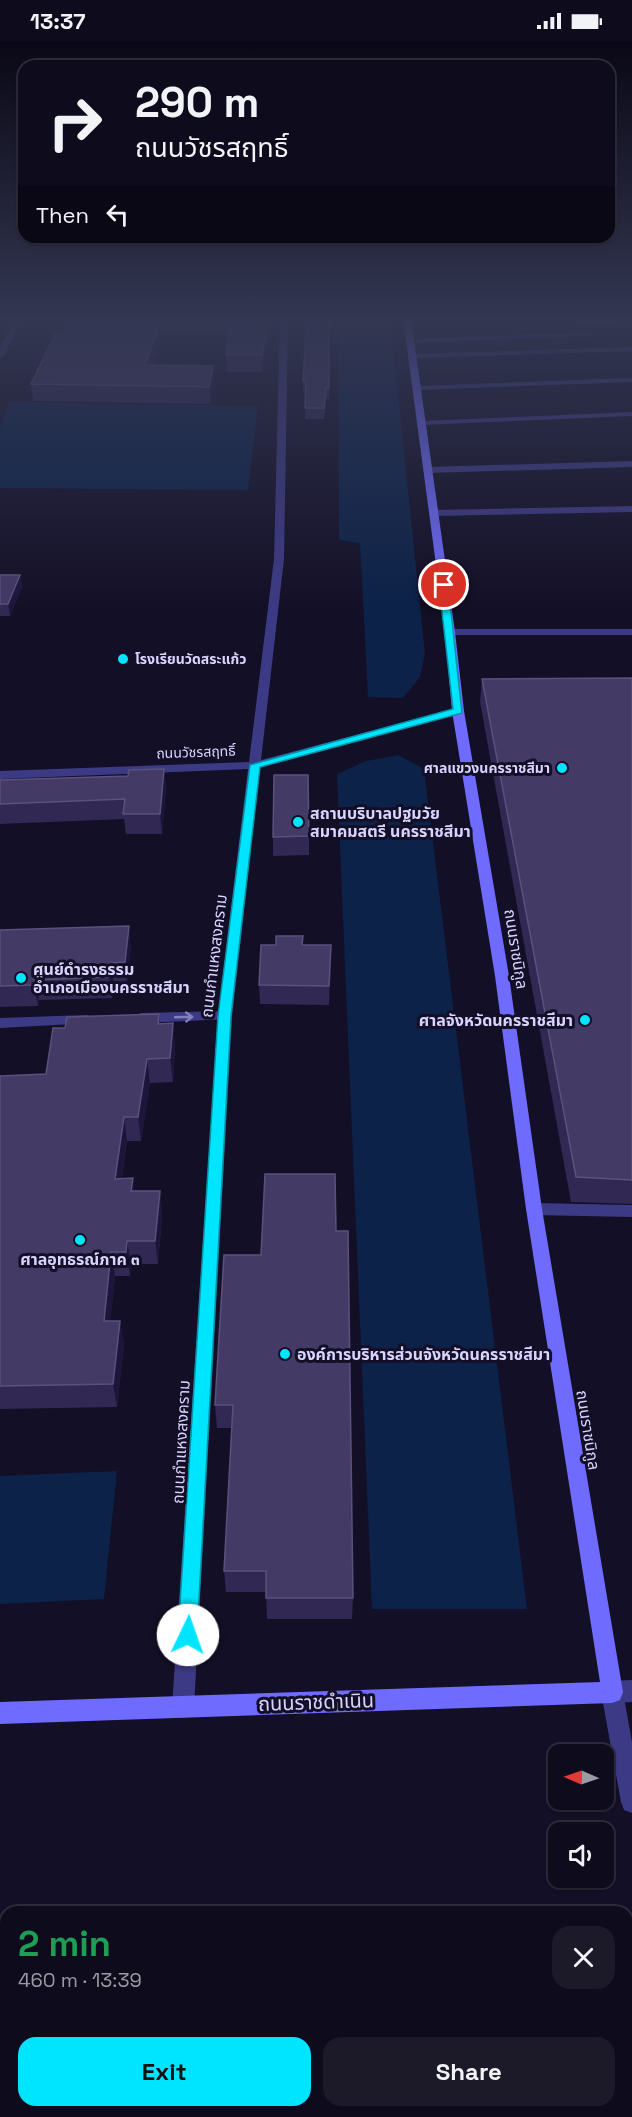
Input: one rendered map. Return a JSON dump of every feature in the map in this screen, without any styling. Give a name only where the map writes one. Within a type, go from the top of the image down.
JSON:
[{"type":"main road","name":"ถนนราชนิกูล","points":[[421,415],[450,632],[458,711],[502,976],[534,1209],[622,1691]]},
{"type":"main road","name":"ถนนราชดำเนิน","points":[[0,1713],[622,1691]]},
{"type":"street","name":"ถนนกำแหงสงคราม","points":[[183,1707],[225,1016],[279,559],[282,415]]},
{"type":"street","points":[[422,423],[613,415]]},
{"type":"street","points":[[428,470],[632,464]]},
{"type":"street","points":[[434,513],[632,509]]},
{"type":"street","points":[[450,632],[632,632]]},
{"type":"street","name":"ถนนวัชรสฤทธิ์","points":[[0,775],[255,765],[458,711]]},
{"type":"street","points":[[130,1019],[225,1016]]},
{"type":"street","points":[[0,1023],[106,1019]]},
{"type":"street","points":[[534,1209],[632,1211]]},
{"type":"street","points":[[622,1691],[632,1802]]},
{"type":"water","points":[[5,415],[257,415],[248,490],[0,488],[0,428]]},
{"type":"water","points":[[338,415],[400,415],[425,654],[420,677],[403,698],[368,697],[360,543],[339,540]]},
{"type":"water","points":[[398,755],[424,769],[527,1609],[372,1609],[337,774],[366,761]]},
{"type":"water","points":[[117,1471],[104,1599],[0,1604],[0,1476]]},
{"type":"building","points":[[0,575],[20,575],[8,604],[0,604]]},
{"type":"building","points":[[632,678],[632,1180],[576,1177],[482,679]]},
{"type":"building","points":[[164,769],[160,814],[123,814],[125,799],[0,804],[0,780],[128,776],[129,770]]},
{"type":"building","points":[[274,775],[308,775],[309,836],[273,837]]},
{"type":"building","points":[[129,926],[125,962],[111,963],[109,977],[35,980],[34,985],[0,986],[0,930]]},
{"type":"building","points":[[276,936],[303,936],[302,945],[331,945],[329,986],[259,985],[261,945],[276,945]]},
{"type":"building","name":"ศาลอุทธรณ์ภาค ๓","points":[[159,1014],[158,1024],[173,1023],[170,1058],[147,1059],[138,1117],[124,1117],[115,1179],[133,1178],[131,1191],[160,1191],[155,1241],[127,1241],[126,1252],[111,1252],[104,1321],[120,1321],[113,1384],[0,1386],[0,1076],[46,1074],[53,1028],[65,1028],[67,1017]]},
{"type":"building","name":"องค์การบริหารส่วนจังหวัดนครราชสีมา","points":[[265,1174],[335,1174],[336,1231],[348,1231],[353,1598],[266,1598],[266,1571],[224,1571],[233,1405],[215,1405],[224,1255],[261,1255]]},
{"type":"place","name":"โรงเรียนวัดสระแก้ว","points":[[123,659]]},
{"type":"place","name":"ศาลแขวงนครราชสีมา","points":[[562,768]]},
{"type":"place","name":"สถานบริบาลปฐมวัย สมาคมสตรี นครราชสีมา","points":[[298,822]]},
{"type":"place","name":"ศูนย์ดำรงธรรม อำเภอเมืองนครราชสีมา","points":[[21,978]]},
{"type":"place","name":"ศาลจังหวัดนครราชสีมา","points":[[585,1020]]},
{"type":"place","name":"ศาลอุทธรณ์ภาค ๓","points":[[80,1240]]},
{"type":"place","name":"องค์การบริหารส่วนจังหวัดนครราชสีมา","points":[[285,1354]]},
{"type":"route","points":[[188,1635],[225,1016],[255,765],[458,711],[444,585]]}]
